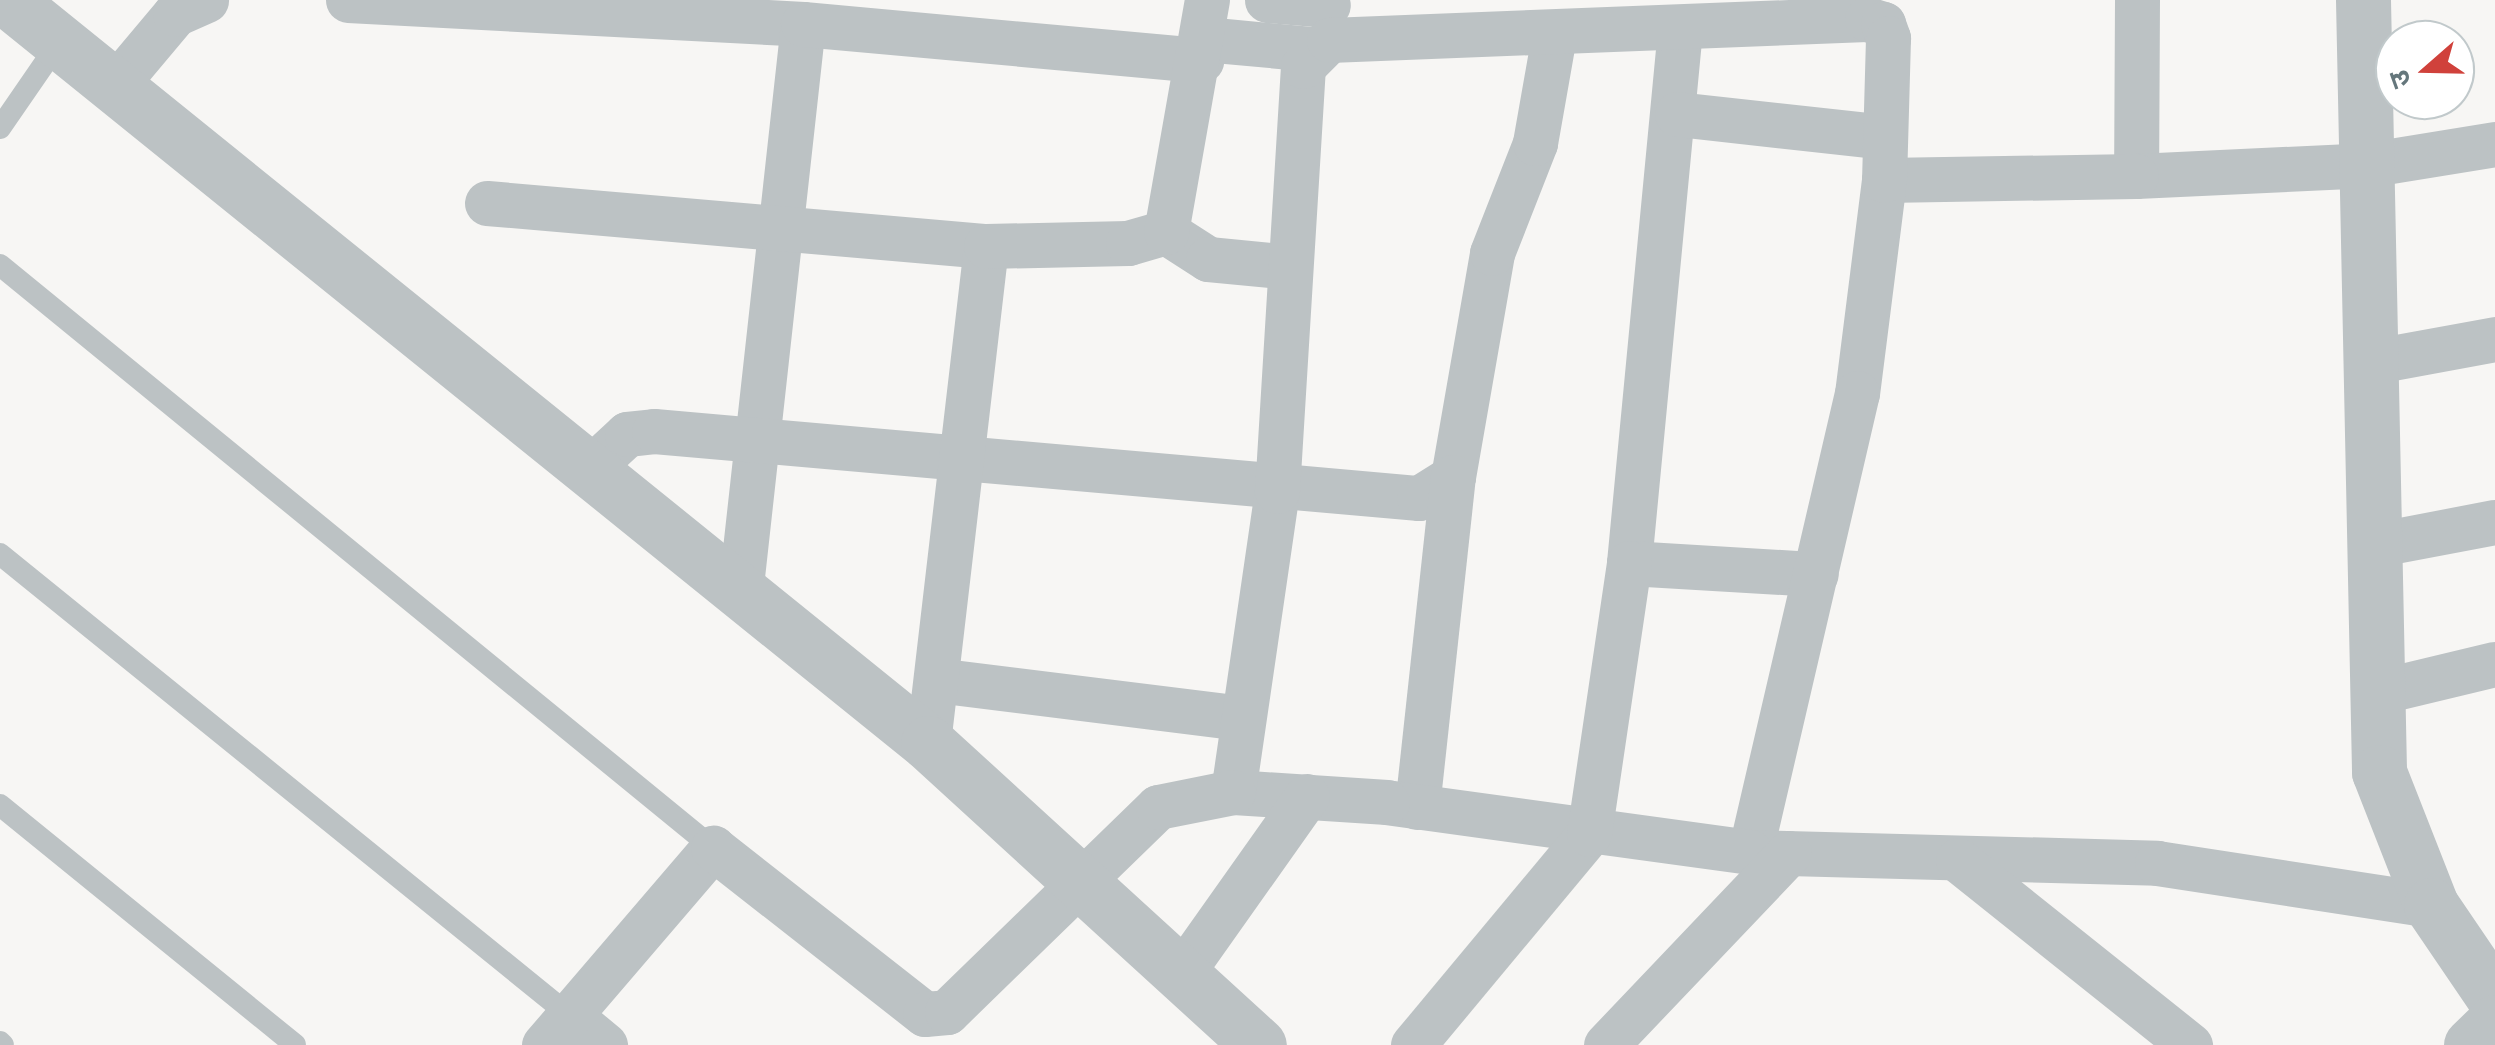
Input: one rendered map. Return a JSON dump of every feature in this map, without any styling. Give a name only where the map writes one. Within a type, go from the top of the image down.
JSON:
[{"type":"street","points":[[8,0],[112,89],[586,472],[928,743],[1078,886],[1259,1045]]},
{"type":"street","points":[[112,89],[175,14],[202,0]]},
{"type":"street","points":[[348,0],[804,24],[1204,33],[1311,49],[1329,40],[1883,24],[1884,159],[1856,393],[1816,574],[1769,852],[1606,1045]]},
{"type":"street","points":[[1267,0],[1328,5]]},
{"type":"street","points":[[2136,176],[2137,0]]},
{"type":"street","points":[[2363,0],[2380,772],[2431,904],[2495,999]]},
{"type":"street","points":[[740,595],[804,24]]},
{"type":"street","points":[[1413,1045],[1589,834],[1628,564],[1677,114],[1680,29]]},
{"type":"street","points":[[1166,232],[1204,33]]},
{"type":"street","points":[[1417,807],[1453,477],[1492,253],[1535,143],[1554,35]]},
{"type":"street","points":[[1232,792],[1277,491],[1290,267],[1311,49]]},
{"type":"street","points":[[1677,114],[1884,159],[2136,176],[2366,165],[2495,144]]},
{"type":"street","points":[[487,203],[784,222],[986,246],[1128,244],[1166,232]]},
{"type":"street","points":[[1166,232],[1208,259],[1290,267]]},
{"type":"street","points":[[928,743],[986,246]]},
{"type":"street","points":[[2370,362],[2495,339]]},
{"type":"street","points":[[586,472],[628,434],[760,438],[1277,491],[1419,498],[1453,477]]},
{"type":"street","points":[[2374,545],[2495,522]]},
{"type":"street","points":[[1628,564],[1816,574]]},
{"type":"street","points":[[2378,692],[2495,664]]},
{"type":"street","points":[[936,680],[1241,718]]},
{"type":"street","points":[[605,1045],[557,1030],[713,848],[948,1028],[1078,886],[1158,808],[1232,792],[1417,807],[1589,834],[1769,852],[2175,865],[2431,904]]},
{"type":"street","points":[[1181,974],[1307,796]]},
{"type":"street","points":[[1958,860],[2190,1045]]},
{"type":"street","points":[[2471,1045],[2495,1022]]},
{"type":"lane","points":[[0,128],[58,44]]},
{"type":"lane","points":[[0,264],[713,848]]},
{"type":"lane","points":[[0,554],[557,1030]]},
{"type":"lane","points":[[0,804],[294,1045]]}]
